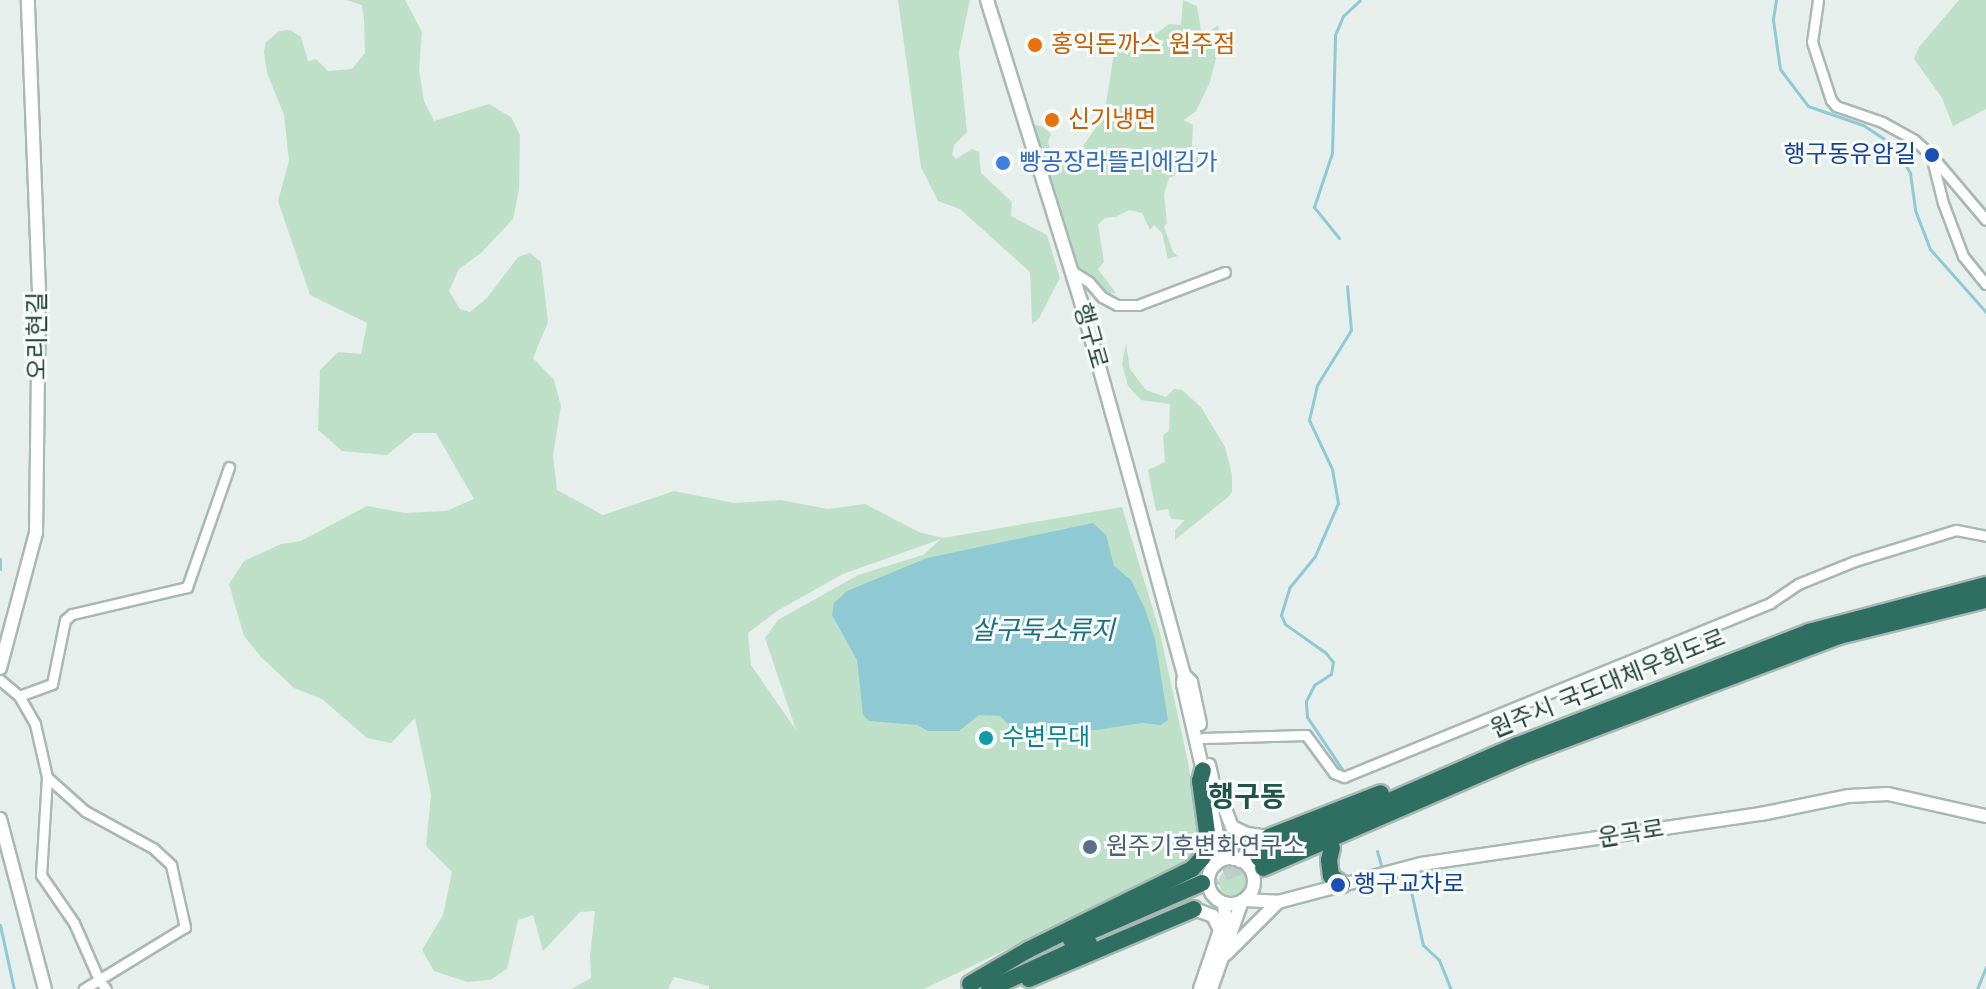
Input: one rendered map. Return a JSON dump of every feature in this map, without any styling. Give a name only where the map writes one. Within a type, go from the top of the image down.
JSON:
[{"type":"highway","name":"원주시 국도대체우회도로","points":[[1519,751],[1809,632],[1986,585]]},
{"type":"highway","points":[[1252,883],[1519,751],[1839,636],[1986,600]]},
{"type":"highway","points":[[1269,837],[1493,747],[1519,751]]},
{"type":"highway","points":[[1252,883],[1503,771],[1519,751]]},
{"type":"highway","points":[[1206,769],[1200,781],[1208,840],[1202,858],[1208,889]]},
{"type":"highway","points":[[1332,848],[1329,860],[1331,876],[1342,884]]},
{"type":"highway","points":[[1208,889],[1214,866]]},
{"type":"highway","points":[[964,986],[1208,889]]},
{"type":"highway","points":[[989,989],[1208,889]]},
{"type":"highway","points":[[997,989],[1043,975],[1194,909]]},
{"type":"street","name":"오리현길","points":[[0,668],[36,533],[39,292],[28,0]]},
{"type":"street","name":"행구로","points":[[987,0],[1081,302],[1184,675],[1183,684],[1227,848],[1237,860]]},
{"type":"street","points":[[1818,0],[1812,42],[1831,100],[1836,106],[1882,122],[1914,140],[1931,155],[1986,220]]},
{"type":"street","points":[[1931,155],[1943,203],[1963,256],[1986,284]]},
{"type":"street","points":[[1072,271],[1089,282],[1102,297],[1117,305],[1138,305],[1225,272]]},
{"type":"street","points":[[19,696],[52,684],[65,620],[72,614],[187,587],[229,467]]},
{"type":"street","points":[[1203,738],[1306,735],[1334,773],[1344,777],[1770,603],[1798,584],[1855,561],[1956,530],[1986,536]]},
{"type":"street","name":"행구로","points":[[1184,675],[1191,682],[1203,738],[1220,847],[1214,866]]},
{"type":"street","points":[[0,680],[19,696],[35,724],[47,777],[41,875],[74,923],[106,989]]},
{"type":"street","points":[[1206,769],[1227,822],[1247,834],[1269,837]]},
{"type":"street","points":[[47,777],[85,811],[153,848],[171,865],[185,927],[84,989]]},
{"type":"street","name":"운곡로","points":[[1278,902],[1421,864],[1761,814],[1849,796],[1888,794],[1986,816]]},
{"type":"street","points":[[0,819],[45,989]]},
{"type":"street","points":[[1219,928],[1213,916],[1194,909],[1208,889],[1214,866],[1237,860],[1269,837]]},
{"type":"street","points":[[1211,989],[1252,883],[1249,868],[1237,860]]},
{"type":"street","points":[[1208,889],[1252,883],[1278,902],[1221,960]]},
{"type":"street","points":[[1200,989],[1225,915],[1208,889]]},
{"type":"green space","points":[[346,0],[405,0],[422,32],[419,70],[424,101],[434,121],[489,104],[511,117],[520,135],[519,190],[513,219],[481,253],[459,269],[449,291],[460,309],[470,312],[487,298],[518,257],[530,253],[541,262],[548,322],[533,358],[554,380],[561,406],[553,455],[557,490],[603,515],[674,491],[734,503],[781,500],[828,509],[865,504],[919,532],[943,538],[1122,507],[1160,633],[1188,762],[1200,836],[1197,852],[1190,862],[924,989],[709,989],[709,986],[674,977],[668,989],[571,989],[591,978],[595,911],[580,912],[543,951],[533,915],[518,920],[507,969],[490,980],[467,982],[434,971],[422,950],[443,915],[452,872],[426,846],[431,795],[415,718],[391,743],[367,738],[322,699],[294,688],[244,636],[229,584],[244,561],[281,544],[301,541],[367,506],[405,513],[446,511],[474,499],[436,433],[414,433],[387,455],[342,451],[318,430],[320,370],[338,352],[361,354],[367,323],[310,295],[278,201],[289,161],[284,115],[267,73],[264,52],[266,42],[279,31],[290,30],[301,37],[308,61],[316,59],[328,71],[352,69],[365,53],[362,5]],"holes":[[[941,539],[923,555],[858,575],[778,620],[765,638],[796,730],[751,665],[748,633],[777,611],[843,574]]]},
{"type":"green space","points":[[898,0],[970,0],[959,52],[967,132],[954,145],[952,155],[956,159],[972,149],[979,152],[981,173],[1012,202],[1011,216],[1047,235],[1060,278],[1039,318],[1032,324],[1030,272],[960,209],[938,201],[921,167]]},
{"type":"green space","points":[[1183,0],[1197,6],[1201,30],[1209,32],[1218,25],[1221,39],[1210,82],[1196,111],[1184,120],[1193,125],[1192,146],[1198,149],[1199,157],[1196,166],[1169,178],[1164,194],[1167,223],[1164,227],[1173,252],[1178,256],[1168,259],[1162,233],[1154,225],[1150,230],[1142,213],[1129,210],[1116,217],[1105,218],[1098,224],[1104,262],[1098,269],[1116,293],[1106,294],[1074,270],[1028,123],[1044,127],[1051,134],[1048,142],[1054,160],[1076,156],[1104,116],[1114,53],[1148,40],[1169,24],[1181,25]]},
{"type":"green space","points":[[1959,0],[1986,0],[1986,109],[1953,126],[1942,98],[1914,59],[1919,47]]},
{"type":"green space","points":[[1126,343],[1130,369],[1146,390],[1166,397],[1174,389],[1182,390],[1201,407],[1225,447],[1232,475],[1232,492],[1228,497],[1175,540],[1175,530],[1185,520],[1171,519],[1168,509],[1156,511],[1148,470],[1165,462],[1163,435],[1169,431],[1170,404],[1141,400],[1128,386],[1122,364]]},
{"type":"green space","points":[[1233,868],[1243,872],[1247,882],[1243,892],[1233,896],[1223,892],[1219,882],[1223,872]]},
{"type":"water","name":"살구둑소류지","points":[[1093,523],[1106,535],[1114,566],[1131,580],[1145,609],[1155,639],[1168,720],[1161,725],[1142,723],[1096,730],[1060,731],[1013,729],[1000,716],[979,715],[959,731],[928,731],[917,725],[869,721],[863,715],[857,660],[832,615],[834,603],[847,591],[927,558]]},
{"type":"waterway","points":[[1339,238],[1314,207],[1332,153],[1335,35],[1343,16],[1360,0]]},
{"type":"waterway","points":[[1776,0],[1773,20],[1780,69],[1808,106],[1863,125],[1894,145],[1910,173],[1915,210],[1930,249],[1986,312]]},
{"type":"waterway","points":[[1342,769],[1307,717],[1306,701],[1314,685],[1331,674],[1333,662],[1326,653],[1285,624],[1281,615],[1289,588],[1315,556],[1338,503],[1332,469],[1309,420],[1317,385],[1351,330],[1347,286]]},
{"type":"waterway","points":[[0,559],[0,569]]},
{"type":"waterway","points":[[1377,851],[1381,865]]},
{"type":"waterway","points":[[1410,887],[1423,945],[1439,960],[1451,989]]},
{"type":"waterway","points":[[0,925],[14,989]]},
{"type":"waterway","points":[[1977,989],[1986,967]]},
{"type":"tunnel","points":[[1202,883],[1259,858]]},
{"type":"place","name":"홍익돈까스 원주점","points":[[1035,45]]},
{"type":"place","name":"신기냉면","points":[[1052,120]]},
{"type":"place","name":"행구동유암길","points":[[1932,155]]},
{"type":"place","name":"빵공장라뜰리에김가","points":[[1003,163]]},
{"type":"place","name":"수변무대","points":[[986,738]]},
{"type":"place","name":"원주기후변화연구소","points":[[1090,847]]},
{"type":"place","name":"행구교차로","points":[[1338,885]]},
{"type":"district","name":"행구동","points":[[1247,797]]}]
